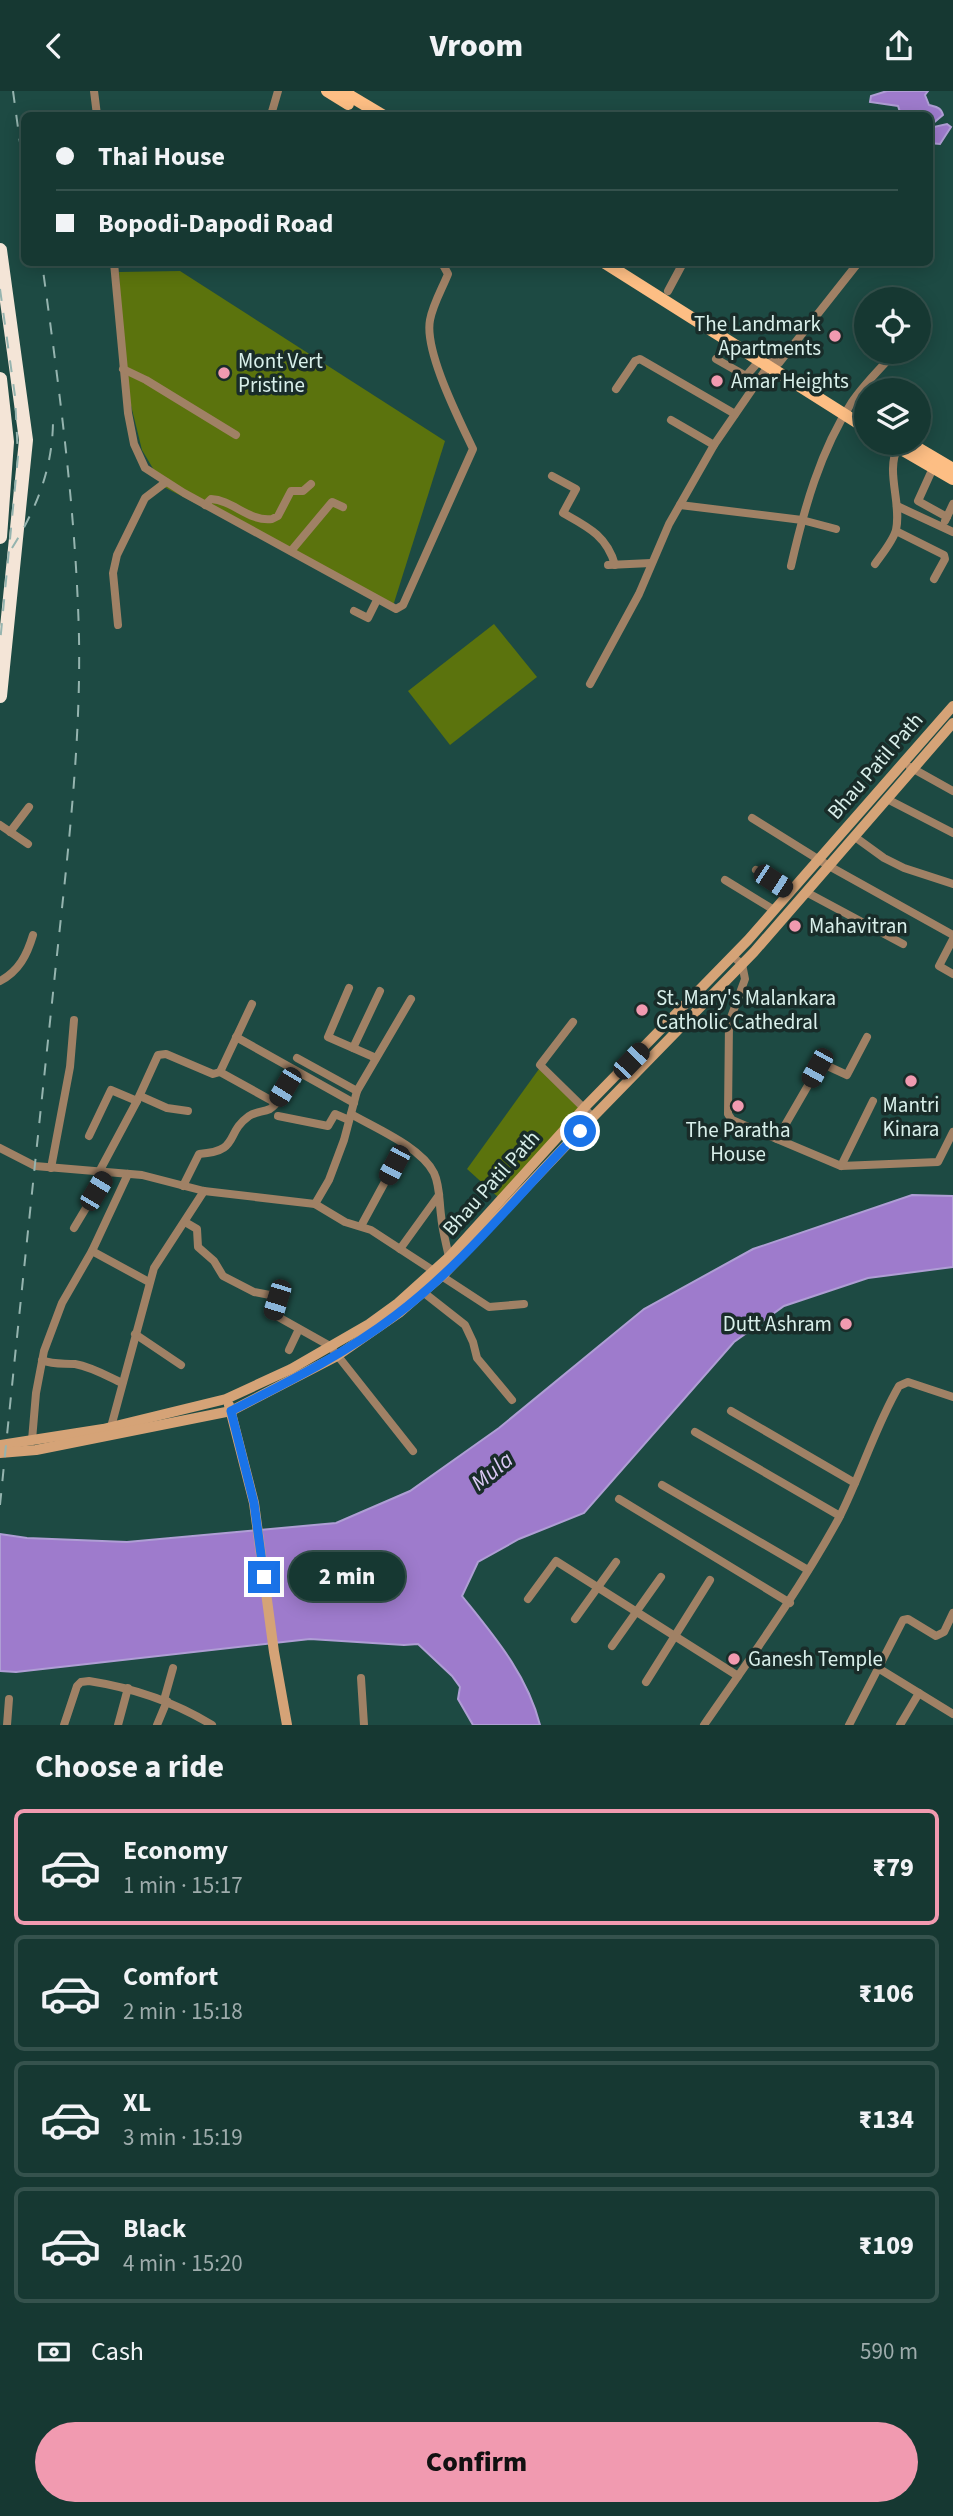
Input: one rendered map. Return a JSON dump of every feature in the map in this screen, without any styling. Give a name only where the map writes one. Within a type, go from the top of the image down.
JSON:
[{"type":"highway","points":[[0,250],[26,440],[6,574],[0,696]]},
{"type":"highway","points":[[0,379],[7,427],[0,537]]},
{"type":"main road","points":[[327,91],[361,112]]},
{"type":"main road","points":[[342,91],[377,112]]},
{"type":"main road","points":[[610,266],[770,362]]},
{"type":"main road","points":[[625,266],[668,291],[854,418]]},
{"type":"main road","points":[[847,412],[854,415]]},
{"type":"main road","points":[[915,455],[953,479]]},
{"type":"main road","points":[[923,455],[953,469]]},
{"type":"main road","name":"Bhau Patil Path","points":[[0,1445],[111,1427],[226,1399],[261,1384],[369,1324],[438,1274],[449,1257],[589,1112],[742,964],[887,799],[908,766],[952,710]]},
{"type":"main road","name":"Bhau Patil Path","points":[[0,1453],[36,1450],[231,1411],[337,1356],[399,1313],[423,1292],[819,860],[908,766],[953,723]]},
{"type":"main road","points":[[226,1399],[254,1503],[287,1725]]},
{"type":"street","points":[[94,91],[97,112]]},
{"type":"street","points":[[272,112],[278,91]]},
{"type":"street","points":[[114,266],[123,369],[134,444],[145,468],[205,505],[396,609],[403,605],[473,449],[448,393],[430,342],[430,316],[448,274],[444,266]]},
{"type":"street","points":[[668,291],[681,266]]},
{"type":"street","points":[[590,684],[639,594],[669,524],[714,445],[770,362],[855,266]]},
{"type":"street","points":[[616,389],[635,361],[640,359],[735,414]]},
{"type":"street","points":[[716,359],[746,376],[770,362]]},
{"type":"street","points":[[791,566],[806,501],[820,468],[847,412],[885,364]]},
{"type":"street","points":[[123,369],[146,380],[236,435]]},
{"type":"street","points":[[671,420],[714,445]]},
{"type":"street","points":[[0,453],[7,427]]},
{"type":"street","points":[[876,564],[896,531],[894,455]]},
{"type":"street","points":[[933,468],[918,501],[947,517]]},
{"type":"street","points":[[552,477],[576,489],[564,513],[604,539],[612,553],[612,565],[651,563]]},
{"type":"street","points":[[118,625],[113,573],[117,555],[145,498],[166,482]]},
{"type":"street","points":[[205,505],[211,499],[223,501],[249,515],[272,519],[278,516],[289,492],[303,491],[311,484]]},
{"type":"street","points":[[291,551],[332,502],[344,507]]},
{"type":"street","points":[[942,526],[953,504]]},
{"type":"street","points":[[680,505],[802,520],[836,529]]},
{"type":"street","points":[[897,506],[953,531]]},
{"type":"street","points":[[896,531],[944,555],[945,559],[933,579]]},
{"type":"street","points":[[354,611],[368,618],[377,600]]},
{"type":"street","points":[[908,766],[953,790]]},
{"type":"street","points":[[887,799],[953,832]]},
{"type":"street","points":[[10,832],[29,807]]},
{"type":"street","points":[[752,818],[953,937],[939,966],[953,974]]},
{"type":"street","points":[[0,825],[28,844]]},
{"type":"street","points":[[855,837],[884,858],[904,868],[953,884]]},
{"type":"street","points":[[757,870],[790,892]]},
{"type":"street","points":[[725,880],[774,911]]},
{"type":"street","points":[[806,892],[903,944]]},
{"type":"street","points":[[0,981],[22,963],[33,935]]},
{"type":"street","points":[[732,956],[742,964],[744,979],[729,1023],[728,1114],[732,1120],[841,1166],[938,1162],[953,1132]]},
{"type":"street","points":[[349,988],[328,1037],[376,1058]]},
{"type":"street","points":[[353,1048],[380,991]]},
{"type":"street","points":[[315,1204],[329,1180],[357,1091],[411,999]]},
{"type":"street","points":[[220,1072],[252,1004]]},
{"type":"street","points":[[51,1168],[70,1067],[74,1020]]},
{"type":"street","points":[[573,1022],[540,1065],[589,1112]]},
{"type":"street","points":[[236,1037],[354,1103]]},
{"type":"street","points":[[777,1139],[821,1063],[847,1075],[867,1037]]},
{"type":"street","points":[[74,1228],[159,1053],[206,1072],[220,1072],[276,1103]]},
{"type":"street","points":[[297,1058],[357,1091]]},
{"type":"street","points":[[183,1186],[199,1154],[215,1153],[228,1146],[239,1126],[248,1117],[271,1108],[276,1103],[295,1072]]},
{"type":"street","points":[[89,1136],[111,1090],[167,1108],[188,1111]]},
{"type":"street","points":[[841,1166],[873,1101]]},
{"type":"street","points":[[278,1116],[328,1126],[335,1115],[350,1117],[405,1145],[424,1160],[433,1171],[439,1194],[449,1257]]},
{"type":"street","points":[[361,1226],[405,1145]]},
{"type":"street","points":[[0,1148],[29,1164],[51,1168],[142,1175],[204,1191],[315,1204],[345,1222],[370,1230],[489,1307],[524,1304]]},
{"type":"street","points":[[32,1440],[34,1406],[42,1360],[62,1303],[92,1251],[128,1174]]},
{"type":"street","points":[[111,1427],[154,1268],[204,1191]]},
{"type":"street","points":[[400,1249],[439,1194]]},
{"type":"street","points":[[185,1221],[197,1230],[198,1245],[214,1261],[223,1276],[254,1292],[275,1296],[277,1300],[273,1314],[330,1346],[413,1451]]},
{"type":"street","points":[[92,1251],[149,1282]]},
{"type":"street","points":[[423,1292],[465,1325],[477,1357],[512,1400]]},
{"type":"street","points":[[289,1350],[299,1329]]},
{"type":"street","points":[[135,1334],[181,1365]]},
{"type":"street","points":[[42,1360],[89,1368],[122,1383]]},
{"type":"street","points":[[704,1725],[790,1603],[839,1516],[899,1385],[908,1382],[953,1397]]},
{"type":"street","points":[[731,1411],[855,1483]]},
{"type":"street","points":[[695,1432],[839,1516]]},
{"type":"street","points":[[662,1485],[808,1570]]},
{"type":"street","points":[[619,1499],[790,1603]]},
{"type":"street","points":[[528,1599],[556,1561],[738,1676]]},
{"type":"street","points":[[575,1619],[616,1562]]},
{"type":"street","points":[[612,1646],[661,1577]]},
{"type":"street","points":[[646,1682],[710,1580]]},
{"type":"street","points":[[849,1725],[903,1620],[908,1619],[936,1636],[944,1632],[953,1613]]},
{"type":"street","points":[[157,1725],[173,1668]]},
{"type":"street","points":[[878,1668],[953,1714]]},
{"type":"street","points":[[361,1678],[364,1725]]},
{"type":"street","points":[[64,1725],[76,1688],[81,1682],[89,1681],[128,1688],[165,1701],[201,1722],[212,1725]]},
{"type":"street","points":[[118,1725],[128,1688]]},
{"type":"street","points":[[900,1725],[919,1693]]},
{"type":"street","points":[[8,1725],[9,1699]]},
{"type":"green space","points":[[180,271],[445,441],[393,606],[164,487],[142,450],[124,377],[119,272]]},
{"type":"green space","points":[[494,624],[537,677],[450,745],[408,691]]},
{"type":"green space","points":[[539,1069],[579,1108],[498,1197],[467,1169]]},
{"type":"water","points":[[887,91],[928,91],[925,95],[929,105],[940,109],[943,115],[933,123],[933,112],[900,112],[898,106],[870,102],[871,96]]},
{"type":"water","points":[[947,124],[951,127],[940,144],[933,143],[933,126]]},
{"type":"water","name":"Mula","points":[[912,1195],[953,1196],[953,1267],[868,1278],[784,1306],[734,1342],[584,1513],[519,1539],[478,1562],[462,1596],[518,1672],[540,1725],[473,1725],[458,1699],[460,1687],[418,1644],[310,1639],[16,1672],[0,1671],[0,1534],[27,1538],[127,1542],[336,1523],[410,1491],[499,1428],[644,1309],[753,1249]]},
{"type":"railway","points":[[13,91],[21,150]]},
{"type":"railway","points":[[0,1505],[67,860],[79,682],[77,590],[70,496],[42,266]]},
{"type":"railway","points":[[0,289],[15,396],[18,456],[0,643]]},
{"type":"railway","points":[[12,548],[42,487],[50,454],[53,420]]},
{"type":"place","name":"The Landmark Apartments","points":[[835,336]]},
{"type":"place","name":"Mont Vert Pristine","points":[[224,373]]},
{"type":"place","name":"Amar Heights","points":[[717,381]]},
{"type":"place","name":"Mahavitran","points":[[795,926]]},
{"type":"place","name":"St. Mary's Malankara Catholic Cathedral","points":[[642,1010]]},
{"type":"place","name":"Mantri Kinara","points":[[911,1081]]},
{"type":"place","name":"The Paratha House","points":[[738,1106]]},
{"type":"place","name":"Dutt Ashram","points":[[846,1324]]},
{"type":"place","name":"Ganesh Temple","points":[[734,1659]]},
{"type":"route","points":[[264,1577],[254,1503],[231,1411],[337,1356],[399,1313],[444,1274],[580,1131]]}]
